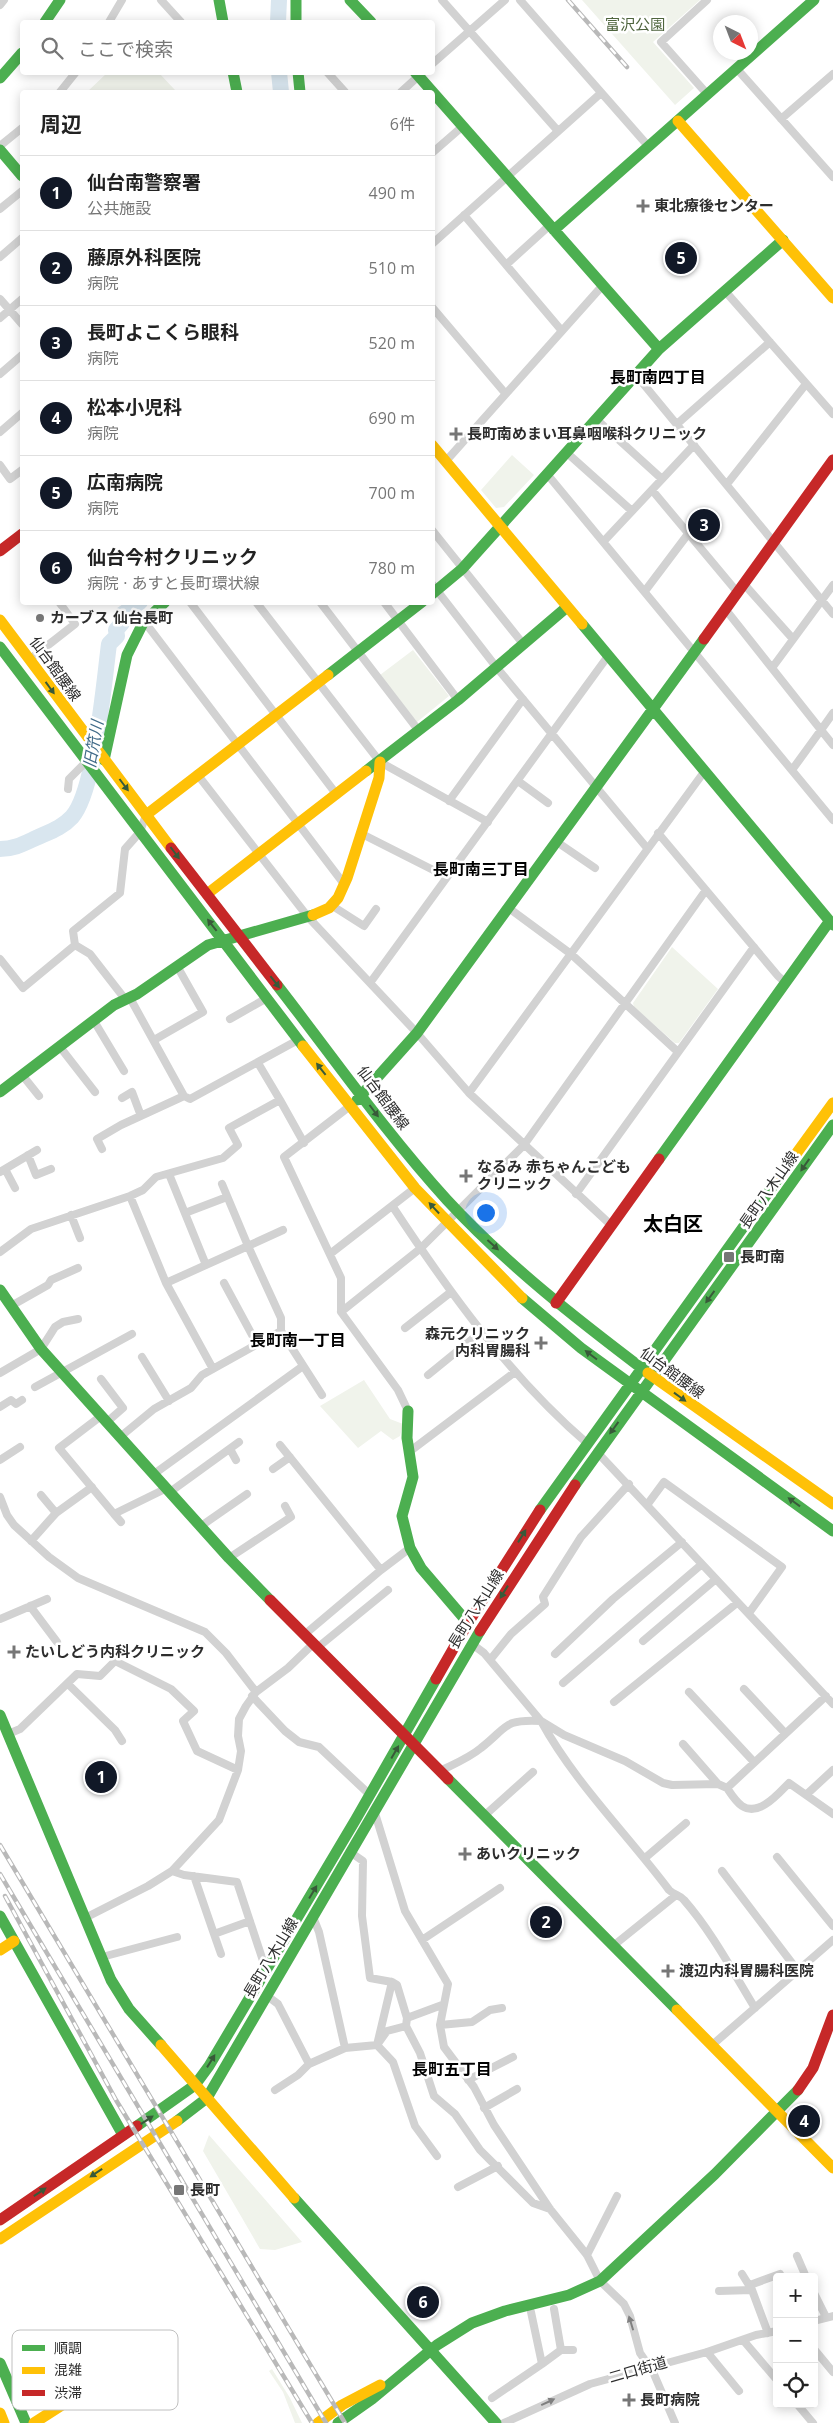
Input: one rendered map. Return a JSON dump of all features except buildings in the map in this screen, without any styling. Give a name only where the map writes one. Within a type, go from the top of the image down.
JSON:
[{"type":"street","points":[[0,5],[4,0]]},
{"type":"street","points":[[47,20],[60,0]]},
{"type":"street","points":[[109,20],[122,0]]},
{"type":"street","points":[[161,0],[179,20]]},
{"type":"street","points":[[219,0],[223,20]]},
{"type":"street","points":[[296,0],[296,20]]},
{"type":"street","points":[[350,0],[368,20]]},
{"type":"street","points":[[442,0],[558,131]]},
{"type":"street","points":[[435,61],[505,0]]},
{"type":"street","points":[[520,0],[649,147]]},
{"type":"street","points":[[707,0],[661,42],[708,95]]},
{"type":"street","points":[[507,264],[649,147],[814,0]]},
{"type":"street","points":[[0,78],[20,55]]},
{"type":"street","points":[[737,68],[832,173]]},
{"type":"street","points":[[782,119],[833,74]]},
{"type":"street","points":[[62,90],[74,75]]},
{"type":"street","points":[[234,75],[237,90]]},
{"type":"street","points":[[298,75],[300,90]]},
{"type":"street","points":[[330,75],[343,90]]},
{"type":"street","points":[[403,90],[418,75]]},
{"type":"street","points":[[420,75],[433,90]]},
{"type":"street","points":[[435,93],[659,348]]},
{"type":"street","points":[[435,241],[601,93]]},
{"type":"street","points":[[678,121],[833,298]]},
{"type":"street","points":[[435,150],[463,126]]},
{"type":"street","points":[[20,130],[0,148],[20,173]]},
{"type":"street","points":[[0,209],[20,193]]},
{"type":"street","points":[[464,215],[562,331]]},
{"type":"street","points":[[0,257],[20,240]]},
{"type":"street","points":[[435,589],[462,569],[659,348],[783,240]]},
{"type":"street","points":[[446,462],[603,284]]},
{"type":"street","points":[[725,291],[833,414]]},
{"type":"street","points":[[0,299],[20,322]]},
{"type":"street","points":[[0,318],[20,301]]},
{"type":"street","points":[[435,311],[505,393]]},
{"type":"street","points":[[677,424],[770,342]]},
{"type":"street","points":[[0,374],[20,357]]},
{"type":"street","points":[[636,375],[833,614]]},
{"type":"street","points":[[727,484],[806,384]]},
{"type":"street","points":[[0,432],[20,415]]},
{"type":"street","points":[[596,419],[662,479]]},
{"type":"street","points":[[604,541],[694,445]]},
{"type":"street","points":[[435,449],[831,924],[786,983],[556,1302]]},
{"type":"street","points":[[566,452],[632,511]]},
{"type":"street","points":[[468,1623],[426,1574],[410,1548],[402,1516],[405,1499],[413,1482],[409,1452],[408,1411],[398,1390],[341,1312],[341,1278],[284,1157],[304,1144],[350,1106],[417,1033],[510,909],[833,460]]},
{"type":"street","points":[[0,465],[10,479],[20,472]]},
{"type":"street","points":[[547,474],[833,820]]},
{"type":"street","points":[[652,490],[688,534],[793,639]]},
{"type":"street","points":[[435,534],[524,645]]},
{"type":"street","points":[[645,591],[688,534]]},
{"type":"street","points":[[0,551],[20,536]]},
{"type":"street","points":[[772,668],[833,585]]},
{"type":"street","points":[[435,591],[646,848]]},
{"type":"street","points":[[29,660],[75,624],[61,605]]},
{"type":"street","points":[[103,758],[126,658],[134,638],[144,621],[163,605]]},
{"type":"street","points":[[192,605],[337,795]]},
{"type":"street","points":[[258,605],[380,762],[488,822]]},
{"type":"street","points":[[322,605],[419,731]]},
{"type":"street","points":[[386,605],[458,700]]},
{"type":"street","points":[[75,945],[73,931],[120,892],[125,849],[140,832],[146,815],[418,605]]},
{"type":"street","points":[[207,894],[299,825],[458,700],[568,607]]},
{"type":"street","points":[[726,610],[833,745]]},
{"type":"street","name":"仙台館腰線","points":[[0,620],[146,815],[404,1150],[459,1212],[556,1302],[640,1369],[833,1504]]},
{"type":"street","points":[[144,621],[344,884]]},
{"type":"street","name":"仙台館腰線","points":[[0,648],[298,1040],[415,1188],[448,1223],[529,1305],[581,1348],[833,1530]]},
{"type":"street","points":[[370,982],[608,656]]},
{"type":"street","points":[[448,801],[523,699]]},
{"type":"street","points":[[792,770],[833,713]]},
{"type":"street","points":[[68,788],[69,779],[84,759]]},
{"type":"street","points":[[0,1092],[94,1021],[208,945],[240,938],[308,917],[322,912],[331,905],[338,898],[362,834],[379,778],[380,762]]},
{"type":"street","points":[[469,1093],[646,848],[704,772]]},
{"type":"street","points":[[197,774],[308,917],[417,1033],[469,1093],[612,1226]]},
{"type":"street","points":[[518,781],[548,803]]},
{"type":"street","points":[[658,833],[786,983]]},
{"type":"street","points":[[362,834],[448,877]]},
{"type":"street","points":[[557,842],[595,868]]},
{"type":"street","points":[[341,1312],[421,1248],[524,1145],[706,890]]},
{"type":"street","points":[[331,905],[364,926],[376,909]]},
{"type":"street","points":[[510,909],[571,954],[678,1052]]},
{"type":"street","points":[[0,959],[23,988],[75,945]]},
{"type":"street","points":[[75,945],[90,954],[128,999],[154,1040],[184,1096],[190,1099],[298,1040]]},
{"type":"street","points":[[576,1194],[754,947]]},
{"type":"street","points":[[154,1040],[203,1012],[177,966]]},
{"type":"street","points":[[230,1019],[267,998]]},
{"type":"street","points":[[94,1021],[124,1071]]},
{"type":"street","points":[[60,1047],[95,1092]]},
{"type":"street","points":[[258,1063],[304,1144]]},
{"type":"street","points":[[23,1076],[39,1096]]},
{"type":"street","points":[[122,1098],[132,1092],[141,1116]]},
{"type":"street","points":[[102,1149],[98,1139],[184,1096]]},
{"type":"street","points":[[0,1252],[31,1229],[130,1196],[143,1190],[156,1177],[223,1158],[238,1145],[229,1128],[280,1100]]},
{"type":"street","points":[[0,2220],[123,2135],[166,2108],[194,2085],[209,2066],[370,1795],[468,1623],[528,1527],[592,1448],[640,1369],[833,1103]]},
{"type":"street","name":"長町八木山線","points":[[0,2239],[173,2123],[207,2098],[472,1644],[592,1448],[641,1392],[833,1125]]},
{"type":"street","points":[[16,1188],[2,1170],[37,1150]]},
{"type":"street","points":[[28,1155],[36,1175],[51,1169]]},
{"type":"street","points":[[169,1174],[206,1265]]},
{"type":"street","points":[[222,1184],[279,1313],[281,1331],[322,1395]]},
{"type":"street","points":[[330,1254],[393,1207],[415,1188]]},
{"type":"street","points":[[130,1196],[166,1284],[213,1369]]},
{"type":"street","points":[[185,1213],[228,1197]]},
{"type":"street","points":[[393,1207],[451,1292],[514,1372],[629,1484],[833,1704]]},
{"type":"street","points":[[71,1215],[80,1238]]},
{"type":"street","points":[[166,1284],[283,1230]]},
{"type":"street","points":[[11,1306],[48,1285],[51,1280],[78,1268]]},
{"type":"street","points":[[224,1283],[258,1344]]},
{"type":"street","points":[[0,1290],[41,1349],[229,1558],[833,2168]]},
{"type":"street","points":[[405,1328],[451,1292]]},
{"type":"street","points":[[0,1373],[41,1349],[55,1327],[63,1322],[78,1319]]},
{"type":"street","points":[[120,1437],[148,1414],[191,1388],[202,1375],[281,1331]]},
{"type":"street","points":[[428,1374],[482,1331]]},
{"type":"street","points":[[35,1387],[132,1334]]},
{"type":"street","points":[[142,1357],[169,1401]]},
{"type":"street","points":[[154,1474],[303,1366]]},
{"type":"street","points":[[409,1452],[514,1372]]},
{"type":"street","points":[[101,1379],[123,1408],[59,1448],[121,1522]]},
{"type":"street","points":[[0,1407],[12,1400],[16,1404],[22,1400]]},
{"type":"street","points":[[114,1514],[168,1490],[239,1442]]},
{"type":"street","points":[[280,1445],[381,1570]]},
{"type":"street","points":[[0,1460],[20,1447]]},
{"type":"street","points":[[230,1449],[236,1460]]},
{"type":"street","points":[[273,1469],[290,1457]]},
{"type":"street","points":[[647,1505],[664,1482],[782,1567],[749,1613]]},
{"type":"street","points":[[490,1660],[512,1634],[545,1604],[543,1597],[580,1537],[629,1484]]},
{"type":"street","points":[[31,1541],[56,1513],[92,1488]]},
{"type":"street","points":[[201,1526],[247,1494]]},
{"type":"street","points":[[41,1495],[56,1513]]},
{"type":"street","points":[[0,1497],[3,1513],[31,1541],[78,1578],[206,1632],[226,1653],[254,1694],[284,1731],[299,1742],[319,1747],[333,1758],[370,1795]]},
{"type":"street","points":[[229,1558],[291,1517],[286,1506]]},
{"type":"street","points":[[555,1654],[613,1598],[682,1542]]},
{"type":"street","points":[[85,1918],[148,1886],[172,1871],[219,1820],[238,1770],[241,1751],[238,1736],[239,1719],[254,1694],[288,1668],[381,1570],[410,1548]]},
{"type":"street","points":[[507,1560],[520,1568]]},
{"type":"street","points":[[563,1683],[702,1564]]},
{"type":"street","points":[[643,1641],[716,1579]]},
{"type":"street","points":[[311,1642],[388,1590]]},
{"type":"street","points":[[0,1619],[47,1599]]},
{"type":"street","points":[[614,1702],[737,1602]]},
{"type":"street","points":[[30,1606],[57,1642]]},
{"type":"street","points":[[472,1644],[490,1660],[541,1721],[552,1741],[582,1783],[675,1896],[683,1898],[704,1927],[755,2008]]},
{"type":"street","points":[[8,1734],[20,1729],[77,1674],[100,1676],[115,1661],[170,1689],[194,1710],[183,1721],[197,1752],[238,1770]]},
{"type":"street","points":[[68,1684],[115,1730],[122,1742]]},
{"type":"street","points":[[744,1689],[785,1733]]},
{"type":"street","points":[[689,1692],[754,1762]]},
{"type":"street","points":[[727,1788],[826,1696]]},
{"type":"street","points":[[0,1715],[111,1980],[129,2009],[194,2085],[496,2423]]},
{"type":"street","points":[[440,1771],[481,1749],[508,1723],[520,1720],[541,1721],[564,1735],[625,1760],[663,1783],[672,1785],[718,1784]]},
{"type":"street","points":[[683,1744],[718,1784],[727,1788],[742,1806],[750,1809],[763,1807],[789,1783],[833,1814]]},
{"type":"street","points":[[807,1794],[833,1770]]},
{"type":"street","points":[[484,1816],[533,1772]]},
{"type":"street","points":[[374,1810],[405,1911],[448,1984],[442,2005],[440,2025],[444,2047],[468,2080],[484,2108],[550,2209],[587,2255],[600,2281],[624,2304],[630,2316],[640,2353],[649,2367],[675,2423]]},
{"type":"street","points":[[645,1858],[686,1823]]},
{"type":"street","points":[[350,1852],[363,1861],[362,1916],[370,1978],[392,1982],[397,1985],[406,2022],[420,2053],[434,2096],[455,2114],[480,2150],[498,2166],[533,2204],[550,2209]]},
{"type":"street","points":[[777,1856],[833,1926]]},
{"type":"street","points":[[172,1871],[237,1882],[266,1970]]},
{"type":"street","points":[[722,1872],[798,1971]]},
{"type":"street","points":[[194,1876],[221,1954]]},
{"type":"street","points":[[422,1940],[500,1888]]},
{"type":"street","points":[[612,1946],[675,1896]]},
{"type":"street","points":[[0,1916],[123,2135]]},
{"type":"street","points":[[313,1917],[319,1932],[346,2048]]},
{"type":"street","points":[[214,1934],[250,1921]]},
{"type":"street","points":[[102,1957],[177,1937]]},
{"type":"street","points":[[711,2046],[833,1940]]},
{"type":"street","points":[[0,1950],[14,1941]]},
{"type":"street","points":[[377,2045],[392,1982]]},
{"type":"street","points":[[266,1995],[278,2004],[309,2064]]},
{"type":"street","points":[[275,2090],[298,2075],[309,2064],[346,2048],[377,2045],[387,2031],[442,2005]]},
{"type":"street","points":[[440,2025],[472,2022],[490,2010],[502,2008]]},
{"type":"street","points":[[338,2423],[351,2420],[431,2351],[469,2325],[494,2312],[521,2305],[557,2300],[585,2291],[600,2281],[778,2112],[805,2081],[813,2068],[833,2015]]},
{"type":"street","points":[[377,2045],[393,2062],[415,2126],[437,2156]]},
{"type":"street","points":[[468,2080],[513,2058]]},
{"type":"street","points":[[484,2108],[517,2089]]},
{"type":"street","points":[[458,2187],[498,2166]]},
{"type":"street","points":[[587,2255],[617,2196]]},
{"type":"street","points":[[797,2256],[804,2273]]},
{"type":"street","points":[[742,2274],[751,2288],[768,2333]]},
{"type":"street","points":[[719,2291],[751,2288],[773,2277]]},
{"type":"street","points":[[818,2299],[829,2317]]},
{"type":"street","points":[[554,2309],[561,2350]]},
{"type":"street","points":[[531,2312],[542,2364]]},
{"type":"street","name":"二口街道","points":[[504,2423],[590,2384],[773,2332]]},
{"type":"street","points":[[743,2340],[773,2375]]},
{"type":"street","points":[[492,2398],[561,2350],[573,2350]]},
{"type":"street","points":[[707,2352],[739,2391]]},
{"type":"street","points":[[818,2354],[833,2372]]},
{"type":"street","points":[[0,2363],[12,2391]]},
{"type":"street","points":[[318,2423],[342,2405],[410,2368]]},
{"type":"street","points":[[800,2408],[813,2423]]},
{"type":"street","points":[[20,2410],[26,2423]]},
{"type":"street","points":[[34,2423],[54,2410]]},
{"type":"street","points":[[0,2413],[4,2423]]},
{"type":"green space","name":"富沢公園","points":[[582,0],[700,0],[653,42],[694,88],[675,105]]},
{"type":"green space","points":[[105,75],[161,75],[175,90],[89,90]]},
{"type":"green space","points":[[512,455],[534,475],[504,507],[496,508],[481,490]]},
{"type":"green space","points":[[413,650],[449,696],[417,722],[380,675]]},
{"type":"green space","points":[[672,947],[718,989],[679,1043],[675,1043],[634,1007],[633,1003]]},
{"type":"green space","points":[[364,1380],[390,1419],[403,1424],[400,1436],[393,1440],[381,1431],[358,1448],[320,1406]]},
{"type":"green space","points":[[209,2135],[302,2242],[275,2250],[260,2249],[203,2151]]},
{"type":"green space","points":[[272,2369],[290,2398],[302,2423],[295,2423],[283,2392],[269,2371]]},
{"type":"waterway","name":"旧笊川","points":[[278,20],[279,0]]},
{"type":"waterway","name":"旧笊川","points":[[279,75],[281,90]]},
{"type":"waterway","name":"旧笊川","points":[[0,849],[18,846],[60,827],[72,817],[80,804],[87,784],[97,735],[109,644],[117,636],[116,630],[122,623],[121,615],[136,605]]},
{"type":"railway","points":[[568,0],[627,67]]},
{"type":"railway","points":[[0,1845],[345,2423]]},
{"type":"railway","points":[[0,1874],[326,2423]]},
{"type":"railway","points":[[5,1896],[116,2100],[312,2423]]},
{"type":"traffic: fast","points":[[46,20],[60,0]]},
{"type":"traffic: fast","points":[[219,0],[223,20]]},
{"type":"traffic: fast","points":[[296,0],[296,20]]},
{"type":"traffic: fast","points":[[350,0],[369,20]]},
{"type":"traffic: fast","points":[[554,230],[814,0]]},
{"type":"traffic: fast","points":[[0,78],[20,55]]},
{"type":"traffic: fast","points":[[234,75],[237,90]]},
{"type":"traffic: fast","points":[[298,75],[300,90]]},
{"type":"traffic: fast","points":[[418,75],[431,90]]},
{"type":"traffic: fast","points":[[435,95],[659,349]]},
{"type":"traffic: fast","points":[[0,150],[20,174]]},
{"type":"traffic: fast","points":[[435,592],[462,569],[659,349],[783,240]]},
{"type":"traffic: fast","points":[[104,760],[127,655],[143,623],[162,605]]},
{"type":"traffic: fast","points":[[328,675],[418,605]]},
{"type":"traffic: fast","points":[[366,771],[458,700],[567,607]]},
{"type":"traffic: fast","points":[[582,624],[833,925]]},
{"type":"traffic: fast","points":[[357,1100],[417,1033],[704,639]]},
{"type":"traffic: fast","points":[[0,647],[303,1046]]},
{"type":"traffic: fast","points":[[0,1092],[114,1005],[137,994],[208,945],[313,915]]},
{"type":"traffic: fast","points":[[659,1159],[829,922]]},
{"type":"traffic: fast","points":[[277,985],[381,1121],[447,1200],[519,1269],[569,1312],[648,1373]]},
{"type":"traffic: fast","points":[[575,1485],[833,1125]]},
{"type":"traffic: fast","points":[[540,1510],[780,1176]]},
{"type":"traffic: fast","points":[[0,1290],[41,1349],[229,1558],[270,1600]]},
{"type":"traffic: fast","points":[[522,1298],[581,1348],[833,1531]]},
{"type":"traffic: fast","points":[[408,1411],[407,1438],[413,1477],[402,1516],[410,1548],[421,1568],[468,1623]]},
{"type":"traffic: fast","points":[[177,2121],[207,2098],[480,1631]]},
{"type":"traffic: fast","points":[[137,2126],[195,2085],[209,2066],[356,1819],[436,1679]]},
{"type":"traffic: fast","points":[[0,1715],[111,1980],[129,2009],[161,2045]]},
{"type":"traffic: fast","points":[[448,1779],[677,2010]]},
{"type":"traffic: fast","points":[[0,1916],[123,2135]]},
{"type":"traffic: fast","points":[[338,2423],[372,2399],[437,2345],[472,2323],[505,2311],[569,2295],[600,2281],[715,2174],[798,2090]]},
{"type":"traffic: fast","points":[[294,2198],[496,2423]]},
{"type":"traffic: fast","points":[[0,2363],[12,2391]]},
{"type":"traffic: fast","points":[[20,2410],[26,2423]]},
{"type":"traffic: slow","points":[[678,121],[833,298]]},
{"type":"traffic: slow","points":[[435,449],[582,624]]},
{"type":"traffic: slow","points":[[0,620],[171,848]]},
{"type":"traffic: slow","points":[[146,815],[328,675]]},
{"type":"traffic: slow","points":[[313,915],[329,908],[338,898],[347,878],[379,778],[380,762]]},
{"type":"traffic: slow","points":[[207,894],[366,771]]},
{"type":"traffic: slow","points":[[303,1046],[415,1188],[522,1298]]},
{"type":"traffic: slow","points":[[780,1176],[833,1103]]},
{"type":"traffic: slow","points":[[648,1373],[833,1504]]},
{"type":"traffic: slow","points":[[0,1950],[14,1941]]},
{"type":"traffic: slow","points":[[677,2010],[833,2168]]},
{"type":"traffic: slow","points":[[161,2045],[294,2198]]},
{"type":"traffic: slow","points":[[0,2239],[177,2121]]},
{"type":"traffic: slow","points":[[318,2423],[342,2405],[380,2385]]},
{"type":"traffic: slow","points":[[34,2423],[54,2410]]},
{"type":"traffic: slow","points":[[0,2413],[4,2423]]},
{"type":"traffic: jam","points":[[704,639],[833,460]]},
{"type":"traffic: jam","points":[[0,551],[20,536]]},
{"type":"traffic: jam","points":[[171,848],[277,985]]},
{"type":"traffic: jam","points":[[556,1303],[659,1159]]},
{"type":"traffic: jam","points":[[480,1631],[575,1485]]},
{"type":"traffic: jam","points":[[436,1679],[468,1623],[540,1510]]},
{"type":"traffic: jam","points":[[270,1600],[448,1779]]},
{"type":"traffic: jam","points":[[798,2090],[813,2068],[833,2015]]},
{"type":"traffic: jam","points":[[0,2220],[137,2126]]},
{"type":"place","name":"東北療後センター","points":[[643,206]]},
{"type":"place","name":"広南病院","points":[[681,258]]},
{"type":"place","name":"長町南めまい耳鼻咽喉科クリニック","points":[[456,434]]},
{"type":"place","name":"長町よこくら眼科","points":[[704,525]]},
{"type":"place","name":"カーブス 仙台長町","points":[[40,618]]},
{"type":"place","name":"なるみ 赤ちゃんこども クリニック","points":[[466,1176]]},
{"type":"place","name":"長町南","points":[[729,1257]]},
{"type":"place","name":"森元クリニック 内科胃腸科","points":[[541,1343]]},
{"type":"place","name":"たいしどう内科クリニック","points":[[14,1652]]},
{"type":"place","name":"仙台南警察署","points":[[101,1777]]},
{"type":"place","name":"あいクリニック","points":[[465,1854]]},
{"type":"place","name":"藤原外科医院","points":[[546,1922]]},
{"type":"place","name":"渡辺内科胃腸科医院","points":[[668,1971]]},
{"type":"place","name":"松本小児科","points":[[804,2121]]},
{"type":"place","name":"長町","points":[[179,2190]]},
{"type":"place","name":"仙台今村クリニック","points":[[423,2302]]},
{"type":"place","name":"長町病院","points":[[629,2400]]},
{"type":"district","name":"長町南四丁目","points":[[658,377]]},
{"type":"district","name":"長町南三丁目","points":[[481,869]]},
{"type":"district","name":"太白区","points":[[673,1224]]},
{"type":"district","name":"長町南一丁目","points":[[298,1340]]},
{"type":"district","name":"長町五丁目","points":[[452,2069]]}]
